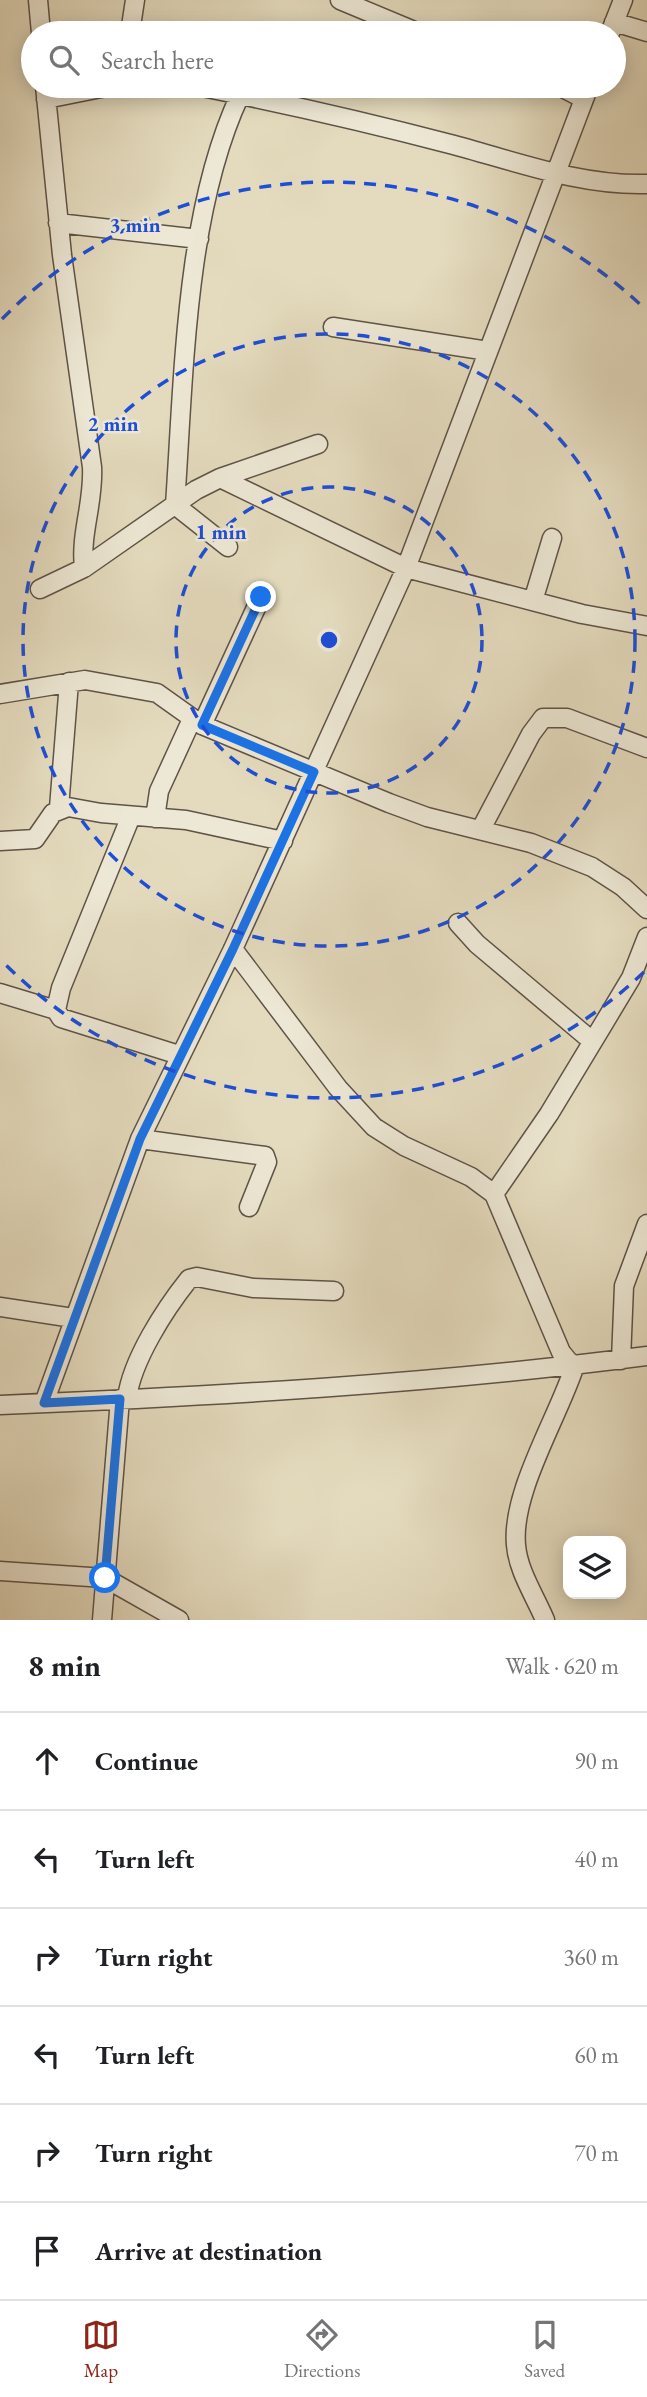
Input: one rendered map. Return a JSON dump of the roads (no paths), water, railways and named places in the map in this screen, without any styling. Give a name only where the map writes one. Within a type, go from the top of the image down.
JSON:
[{"type":"street","points":[[38,0],[40,21]]},
{"type":"street","points":[[132,21],[135,0]]},
{"type":"street","points":[[340,0],[390,21]]},
{"type":"street","points":[[615,21],[623,0]]},
{"type":"street","points":[[626,30],[647,32]]},
{"type":"street","points":[[47,98],[58,223],[92,467],[93,502],[83,539],[85,568]]},
{"type":"street","points":[[175,505],[185,369],[199,239],[222,144],[239,98]]},
{"type":"street","points":[[253,98],[398,131],[556,174],[622,185],[647,184]]},
{"type":"street","points":[[44,1403],[140,1139],[233,949],[406,568],[585,98]]},
{"type":"street","points":[[58,223],[199,239]]},
{"type":"street","points":[[333,327],[415,342],[488,351]]},
{"type":"street","points":[[40,589],[85,568],[175,505],[220,478],[318,444]]},
{"type":"street","points":[[220,478],[406,568],[533,601],[647,626]]},
{"type":"street","points":[[175,505],[228,547]]},
{"type":"street","points":[[533,601],[552,538]]},
{"type":"street","points":[[155,818],[159,791],[261,597]]},
{"type":"street","points":[[0,841],[35,839],[59,808],[69,682]]},
{"type":"street","points":[[0,694],[69,682],[107,682],[158,693],[197,722],[314,772],[427,817],[531,843],[592,867],[623,887],[647,909]]},
{"type":"street","points":[[481,829],[531,734],[543,718],[567,718],[647,748]]},
{"type":"street","points":[[59,808],[227,827],[283,841]]},
{"type":"street","points":[[56,1010],[61,988],[131,817]]},
{"type":"street","points":[[458,923],[477,944],[592,1041]]},
{"type":"street","points":[[494,1194],[549,1114],[631,978],[647,937]]},
{"type":"street","points":[[233,949],[338,1088],[374,1127],[404,1146],[471,1177],[494,1194],[561,1352],[573,1368]]},
{"type":"street","points":[[0,993],[56,1010],[61,1018],[179,1055]]},
{"type":"street","points":[[140,1139],[265,1157],[267,1162],[249,1207]]},
{"type":"street","points":[[621,1360],[624,1286],[647,1224]]},
{"type":"street","points":[[102,1620],[123,1399],[146,1345],[189,1279],[197,1277],[253,1289],[334,1291]]},
{"type":"street","points":[[0,1307],[73,1318]]},
{"type":"street","points":[[0,1405],[573,1368],[647,1356]]},
{"type":"street","points":[[545,1620],[522,1569],[516,1547],[516,1523],[529,1478],[561,1407],[573,1368]]},
{"type":"street","points":[[0,1571],[105,1578],[179,1620]]}]
